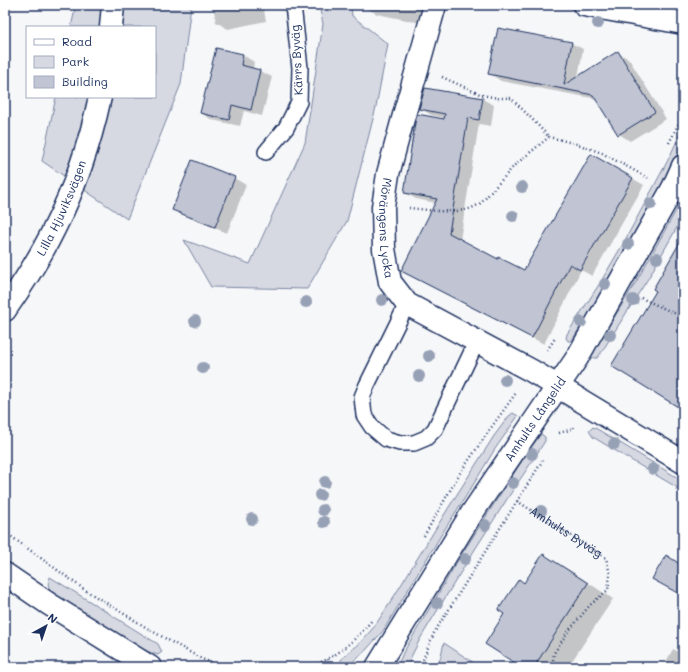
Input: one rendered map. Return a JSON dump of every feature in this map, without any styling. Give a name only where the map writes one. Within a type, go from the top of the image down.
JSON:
[{"type":"street","points":[[111,26],[113,5]]},
{"type":"street","name":"Mörängens Lycka","points":[[435,5],[388,174],[383,207],[384,249],[390,282],[408,304],[532,371],[558,387]]},
{"type":"street","points":[[584,5],[683,23]]},
{"type":"street","name":"Lilla Hjuviksvägen","points":[[5,310],[23,284],[42,251],[69,197],[84,160],[100,98]]},
{"type":"street","name":"Amhults Långelid","points":[[377,667],[472,513],[577,358],[673,188],[683,166]]},
{"type":"street","points":[[558,387],[683,462]]},
{"type":"street","points":[[5,574],[49,604],[150,667]]},
{"type":"lane","name":"Kärrs Byväg","points":[[266,152],[286,128],[299,102],[300,68],[293,5]]},
{"type":"lane","points":[[408,304],[362,397],[364,416],[372,427],[386,439],[400,443],[414,443],[426,438],[435,429],[477,341]]},
{"type":"path","points":[[418,66],[482,95],[498,98],[511,98],[548,137],[577,144],[602,153],[650,180]]},
{"type":"path","points":[[668,145],[683,115]]},
{"type":"path","points":[[383,207],[456,212],[477,207],[515,165],[548,137]]},
{"type":"path","points":[[639,297],[683,317]]},
{"type":"path","points":[[422,540],[460,473],[557,336]]},
{"type":"path","points":[[556,438],[560,433],[573,429],[588,405]]},
{"type":"path","points":[[420,667],[434,633],[545,456]]},
{"type":"path","name":"Amhults Byväg","points":[[517,501],[606,558],[610,574],[608,590],[590,605],[567,633],[554,653],[552,667]]},
{"type":"path","points":[[5,532],[92,594],[152,631],[202,659],[223,667]]},
{"type":"path","points":[[306,667],[328,659],[343,649],[362,632],[376,615]]},
{"type":"path","points":[[328,659],[332,667]]},
{"type":"green space","points":[[76,5],[191,5],[181,84],[127,219],[42,161],[56,98],[156,98],[156,26],[71,26]]},
{"type":"green space","points":[[319,5],[351,5],[352,16],[388,44],[376,107],[347,221],[307,289],[211,287],[184,240],[250,264],[305,143],[323,24]]},
{"type":"green space","points":[[683,128],[683,148],[674,166],[605,290],[572,340],[568,341],[566,338],[567,334],[624,242],[667,162]]},
{"type":"green space","points":[[683,198],[683,216],[649,277],[601,353],[597,358],[591,357],[636,282]]},
{"type":"green space","points":[[513,413],[518,416],[495,449],[383,631],[366,650],[349,665],[344,667],[340,666],[341,660],[347,653],[358,645],[374,627],[494,436]]},
{"type":"green space","points":[[593,427],[683,481],[683,491],[593,437],[589,431]]},
{"type":"green space","points":[[541,434],[545,437],[545,441],[476,548],[420,639],[408,667],[397,667],[403,653],[463,552],[527,453]]},
{"type":"green space","points":[[50,577],[158,644],[162,652],[158,655],[137,646],[52,593],[48,585]]},
{"type":"green space","points":[[444,643],[480,667],[438,667]]},
{"type":"building","points":[[498,28],[572,42],[564,85],[618,51],[655,112],[618,135],[593,95],[488,74]]},
{"type":"building","points":[[216,48],[243,54],[241,65],[260,70],[251,110],[232,105],[229,120],[200,113]]},
{"type":"building","points":[[425,88],[483,98],[479,120],[468,118],[449,233],[498,259],[498,257],[524,270],[591,154],[633,178],[580,270],[570,264],[532,338],[401,271],[437,199],[404,193],[417,114],[444,119],[445,114],[419,109]]},
{"type":"building","points":[[192,160],[235,177],[215,227],[172,210]]},
{"type":"building","points":[[683,237],[683,410],[611,366],[656,291],[653,289]]},
{"type":"building","points":[[543,554],[588,583],[534,667],[521,667],[485,644],[504,614],[498,610],[519,579],[524,583]]},
{"type":"building","points":[[666,555],[683,566],[683,596],[652,579]]}]
